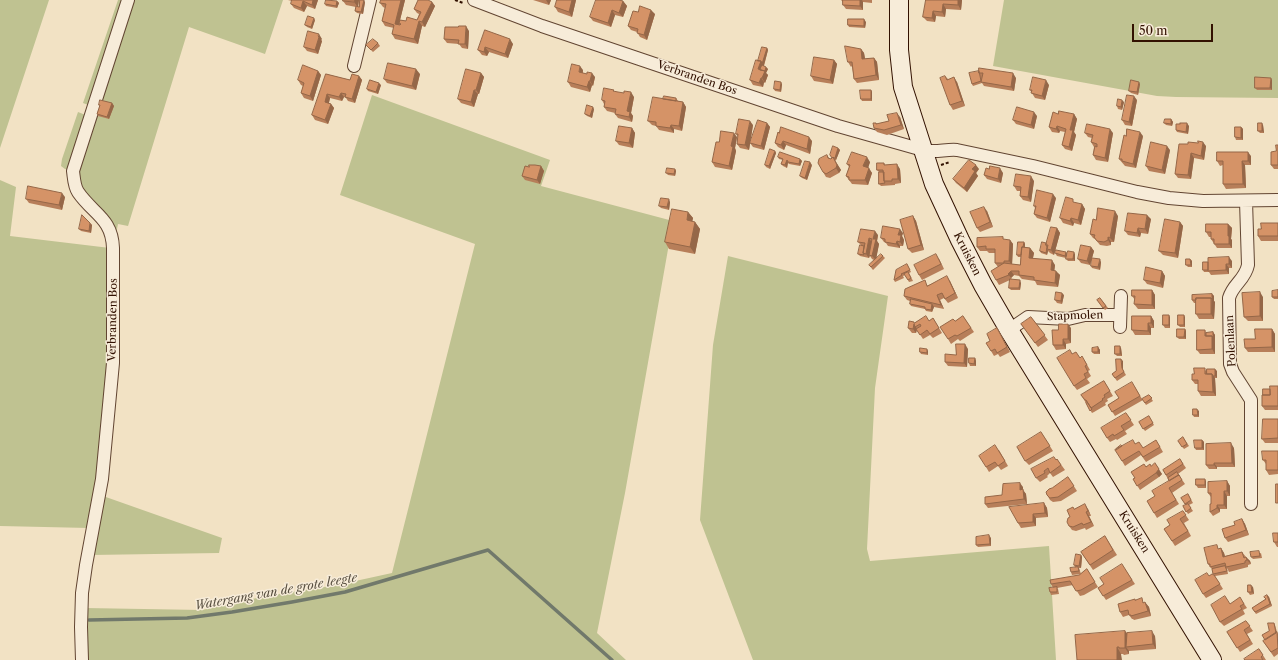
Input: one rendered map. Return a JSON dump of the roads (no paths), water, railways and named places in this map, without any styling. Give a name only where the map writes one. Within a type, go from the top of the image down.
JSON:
[{"type":"street","name":"Verbranden Bos","points":[[82,660],[82,593],[102,479],[113,363],[113,239],[110,229],[77,191],[74,181],[74,171],[128,0]]},
{"type":"street","points":[[354,66],[370,0]]},
{"type":"street","name":"Verbranden Bos","points":[[474,0],[542,26],[838,126],[923,150]]},
{"type":"street","name":"Kruisken","points":[[900,0],[898,50],[903,87],[934,184],[960,240],[983,285],[1009,330],[1212,660]]},
{"type":"street","points":[[923,150],[930,152],[947,149],[957,150],[1033,166],[1137,192],[1169,198],[1203,201],[1278,200]]},
{"type":"street","name":"Polenlaan","points":[[1246,201],[1248,265],[1246,273],[1231,291],[1229,298],[1230,364],[1232,372],[1251,400],[1251,504]]},
{"type":"street","name":"Stapmolen","points":[[1009,330],[1028,317],[1068,318],[1085,315],[1120,321],[1121,296]]},
{"type":"waterway","name":"Watergang van de grote leegte","points":[[89,620],[187,618],[292,602],[345,592],[488,550],[612,660]]}]
